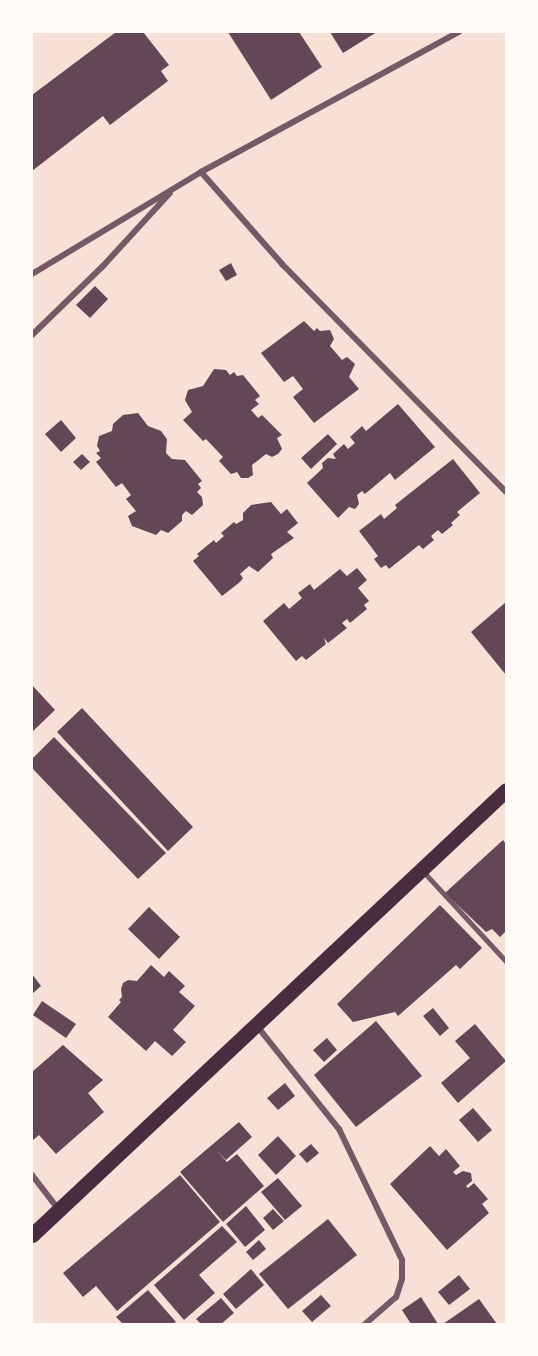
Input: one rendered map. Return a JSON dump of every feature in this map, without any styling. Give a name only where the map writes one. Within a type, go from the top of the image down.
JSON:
[{"type":"main road","points":[[32,1235],[507,790]]},
{"type":"street","points":[[32,274],[201,172],[459,32]]},
{"type":"street","points":[[201,172],[282,264],[507,492]]},
{"type":"street","points":[[32,334],[103,266],[175,188]]},
{"type":"street","points":[[256,1024],[339,1129],[402,1260],[402,1279],[396,1297],[365,1324]]},
{"type":"street","points":[[32,1175],[59,1210]]},
{"type":"lane","points":[[423,871],[507,961]]},
{"type":"building","points":[[116,32],[143,32],[169,65],[161,71],[168,81],[110,125],[103,116],[32,171],[32,95]]},
{"type":"building","points":[[228,32],[299,32],[322,67],[271,100]]},
{"type":"building","points":[[330,32],[377,32],[343,53]]},
{"type":"building","points":[[231,263],[237,275],[226,281],[219,270]]},
{"type":"building","points":[[95,286],[108,299],[90,318],[76,305]]},
{"type":"building","points":[[304,321],[314,331],[317,328],[320,331],[330,330],[334,339],[330,346],[342,360],[347,357],[355,364],[349,377],[359,389],[314,423],[293,397],[303,389],[293,376],[284,382],[261,353]]},
{"type":"building","points":[[214,369],[226,370],[230,375],[234,372],[237,376],[243,375],[260,396],[255,400],[259,404],[251,410],[258,418],[262,415],[282,435],[277,438],[282,449],[272,457],[266,454],[252,465],[253,475],[248,478],[241,478],[237,472],[231,474],[219,461],[223,457],[206,439],[203,441],[183,420],[192,412],[185,400],[188,390],[203,386]]},
{"type":"building","points":[[398,404],[435,447],[395,480],[390,473],[365,494],[362,491],[357,495],[359,504],[355,509],[349,507],[338,518],[307,483],[323,468],[322,463],[328,458],[336,459],[333,454],[344,444],[348,449],[355,443],[350,437],[362,426],[366,431]]},
{"type":"building","points":[[138,413],[148,426],[161,431],[167,439],[166,453],[172,459],[185,460],[202,481],[198,484],[201,488],[197,492],[202,497],[203,505],[192,515],[186,511],[182,515],[182,521],[168,533],[161,530],[156,535],[132,526],[128,516],[136,511],[126,499],[131,495],[122,483],[116,487],[96,462],[101,458],[96,453],[100,451],[97,446],[99,436],[112,431],[113,424],[123,415]]},
{"type":"building","points":[[61,420],[76,438],[61,452],[45,434]]},
{"type":"building","points":[[328,434],[337,444],[311,469],[301,458]]},
{"type":"building","points":[[82,454],[90,462],[81,470],[73,462]]},
{"type":"building","points":[[453,459],[480,493],[457,512],[460,515],[451,523],[453,525],[442,534],[438,530],[431,536],[434,540],[423,549],[419,545],[389,569],[386,565],[381,568],[374,559],[378,556],[359,531],[381,514],[384,519],[397,508],[395,505]]},
{"type":"building","points":[[271,502],[281,514],[287,509],[298,523],[287,532],[294,538],[271,554],[273,558],[258,572],[249,566],[240,574],[243,578],[240,582],[222,596],[193,561],[199,556],[197,554],[214,540],[216,543],[224,536],[221,533],[234,522],[236,524],[243,520],[243,513],[251,505]]},
{"type":"building","points":[[357,568],[367,580],[358,588],[369,601],[364,605],[367,609],[350,623],[347,619],[342,623],[347,628],[328,643],[324,638],[326,644],[306,660],[302,656],[296,661],[263,621],[284,603],[289,609],[302,598],[298,593],[310,584],[314,590],[340,569],[347,576]]},
{"type":"building","points":[[506,602],[506,675],[471,632]]},
{"type":"building","points":[[32,685],[55,710],[32,732]]},
{"type":"building","points":[[82,708],[193,827],[168,851],[57,732]]},
{"type":"building","points":[[54,737],[166,853],[138,879],[32,768],[32,759]]},
{"type":"building","points":[[503,840],[506,844],[506,931],[500,937],[492,929],[486,932],[445,893]]},
{"type":"building","points":[[440,905],[482,948],[460,969],[456,965],[398,1016],[395,1012],[353,1022],[337,1004]]},
{"type":"building","points":[[149,907],[180,937],[159,959],[128,929]]},
{"type":"building","points":[[151,965],[164,977],[169,971],[185,986],[179,992],[195,1006],[173,1030],[186,1042],[172,1056],[155,1041],[146,1051],[108,1017],[121,1002],[119,1000],[122,997],[123,983],[128,980],[137,981]]},
{"type":"building","points":[[32,974],[41,986],[32,994]]},
{"type":"building","points":[[42,1001],[76,1024],[66,1038],[33,1015]]},
{"type":"building","points":[[433,1008],[449,1028],[440,1036],[423,1016]]},
{"type":"building","points":[[376,1021],[422,1076],[356,1127],[314,1075]]},
{"type":"building","points":[[475,1024],[506,1061],[458,1103],[441,1083],[470,1058],[455,1041]]},
{"type":"building","points":[[327,1038],[337,1050],[324,1062],[313,1050]]},
{"type":"building","points":[[63,1045],[103,1080],[88,1093],[104,1112],[56,1154],[39,1135],[32,1141],[32,1072]]},
{"type":"building","points":[[285,1083],[295,1096],[278,1110],[267,1098]]},
{"type":"building","points":[[473,1108],[492,1130],[478,1142],[459,1120]]},
{"type":"building","points":[[239,1122],[252,1137],[226,1160],[216,1150],[227,1162],[237,1154],[264,1186],[223,1222],[180,1172]]},
{"type":"building","points":[[278,1136],[296,1156],[276,1175],[258,1155]]},
{"type":"building","points":[[311,1144],[319,1153],[307,1163],[299,1154]]},
{"type":"building","points":[[430,1146],[439,1156],[446,1149],[460,1166],[453,1172],[456,1175],[463,1171],[471,1173],[472,1181],[466,1186],[468,1188],[474,1183],[488,1199],[482,1204],[489,1213],[447,1250],[390,1184]]},
{"type":"building","points":[[180,1175],[220,1222],[117,1311],[96,1286],[83,1297],[63,1273]]},
{"type":"building","points":[[278,1178],[302,1206],[285,1220],[261,1192]]},
{"type":"building","points":[[246,1206],[265,1230],[245,1247],[226,1224]]},
{"type":"building","points":[[273,1209],[284,1221],[273,1230],[263,1218]]},
{"type":"building","points":[[328,1219],[357,1255],[288,1309],[259,1274]]},
{"type":"building","points":[[222,1226],[237,1242],[199,1275],[215,1293],[184,1320],[154,1285]]},
{"type":"building","points":[[259,1240],[266,1249],[253,1260],[246,1252]]},
{"type":"building","points":[[251,1269],[264,1285],[236,1309],[223,1294]]},
{"type":"building","points":[[459,1275],[470,1289],[449,1305],[438,1292]]},
{"type":"building","points":[[148,1290],[176,1322],[172,1324],[123,1324],[116,1317]]},
{"type":"building","points":[[321,1295],[331,1306],[312,1322],[302,1311]]},
{"type":"building","points":[[421,1297],[438,1324],[411,1324],[402,1310]]},
{"type":"building","points":[[221,1298],[234,1313],[221,1324],[201,1324],[196,1319]]},
{"type":"building","points":[[479,1299],[497,1324],[443,1324]]}]
